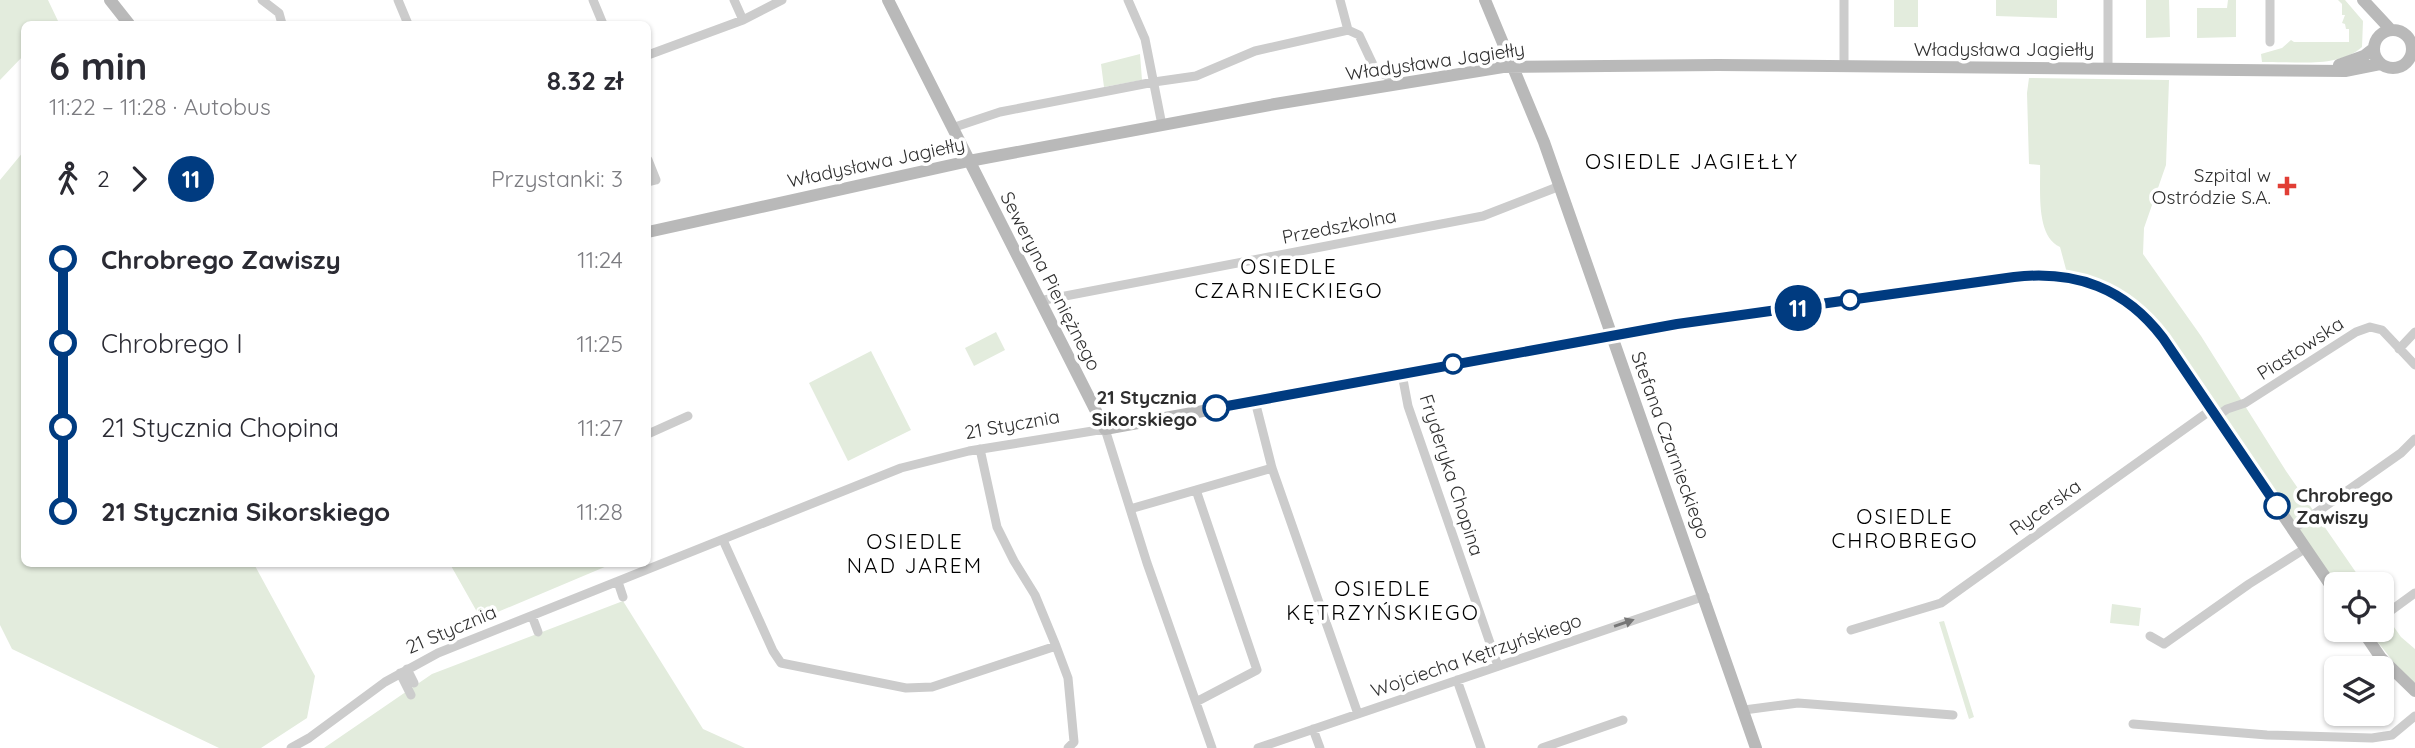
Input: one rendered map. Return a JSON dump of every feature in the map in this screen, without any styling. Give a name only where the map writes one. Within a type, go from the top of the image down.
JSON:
[{"type":"street","points":[[110,0],[127,21]]},
{"type":"street","points":[[262,0],[279,13],[281,21]]},
{"type":"street","points":[[398,0],[407,21]]},
{"type":"street","points":[[593,0],[602,21]]},
{"type":"street","points":[[734,0],[743,20]]},
{"type":"street","points":[[651,54],[743,20],[782,0]]},
{"type":"street","name":"Seweryna Pieniężnego","points":[[888,0],[1105,429],[1212,748]]},
{"type":"street","points":[[1128,0],[1144,39],[1161,125]]},
{"type":"street","points":[[1340,0],[1348,30]]},
{"type":"street","name":"Stefana Czarnieckiego","points":[[1485,0],[1560,186],[1756,748]]},
{"type":"street","points":[[1844,0],[1844,67]]},
{"type":"street","points":[[2108,0],[2108,69]]},
{"type":"street","points":[[2270,0],[2270,42]]},
{"type":"street","points":[[2361,0],[2391,30],[2403,33],[2411,42],[2414,50],[2409,59],[2410,65],[2392,69],[2380,64],[2375,57],[2373,49],[2378,36],[2391,30]]},
{"type":"street","points":[[2361,0],[2378,36]]},
{"type":"street","points":[[952,128],[1000,112],[1196,76],[1255,51],[1348,30],[1359,35],[1376,71],[1406,83]]},
{"type":"street","name":"Władysława Jagiełły","points":[[2326,70],[2364,56],[2373,49]]},
{"type":"street","name":"Władysława Jagiełły","points":[[651,231],[969,162],[1161,125],[1512,66],[2345,71],[2380,64]]},
{"type":"street","points":[[651,168],[656,180],[651,181]]},
{"type":"street","name":"Przedszkolna","points":[[1039,301],[1483,216],[1560,186]]},
{"type":"street","name":"21 Stycznia","points":[[651,564],[723,540],[918,463],[980,449],[1105,429],[1700,321],[2014,277],[2054,275],[2099,286],[2130,303],[2163,338],[2324,575]]},
{"type":"street","name":"Piastowska","points":[[2213,413],[2245,403],[2356,332],[2370,327],[2382,330],[2415,365]]},
{"type":"street","points":[[2399,349],[2415,332]]},
{"type":"street","name":"Fryderyka Chopina","points":[[1402,374],[1408,406],[1498,666]]},
{"type":"street","points":[[1255,401],[1272,468],[1358,714]]},
{"type":"street","name":"Rycerska","points":[[1851,630],[1941,603],[2213,413]]},
{"type":"street","points":[[651,433],[688,416]]},
{"type":"street","points":[[2292,529],[2401,453],[2415,439]]},
{"type":"street","points":[[980,449],[998,527],[1014,561],[1035,595],[1068,678],[1074,742],[1068,748]]},
{"type":"street","points":[[1130,509],[1272,468]]},
{"type":"street","points":[[1196,490],[1258,670],[1196,702]]},
{"type":"street","points":[[723,540],[773,651],[781,663],[906,688],[932,687],[1056,646]]},
{"type":"street","points":[[2150,636],[2164,644],[2249,584],[2306,548]]},
{"type":"street","name":"21 Stycznia","points":[[291,748],[403,671],[439,653],[618,582],[639,568]]},
{"type":"street","points":[[618,582],[623,597]]},
{"type":"street","points":[[2394,608],[2415,593]]},
{"type":"street","name":"Wojciecha Kętrzyńskiego","points":[[1258,748],[1704,596]]},
{"type":"street","points":[[532,616],[538,632]]},
{"type":"street","points":[[2371,642],[2381,658],[2415,691]]},
{"type":"street","points":[[403,671],[414,683]]},
{"type":"street","points":[[403,671],[411,695]]},
{"type":"street","points":[[1457,680],[1481,748]]},
{"type":"street","points":[[1744,710],[1798,703],[1953,715]]},
{"type":"street","points":[[2133,724],[2267,735],[2372,738],[2392,735],[2415,716]]},
{"type":"street","points":[[1542,748],[1623,720]]},
{"type":"street","points":[[1313,729],[1320,748]]},
{"type":"street","points":[[305,748],[309,738]]},
{"type":"green space","points":[[0,0],[48,0],[58,21],[21,21],[21,58],[0,80]]},
{"type":"green space","points":[[1894,0],[1918,0],[1918,27],[1894,27]]},
{"type":"green space","points":[[1996,0],[2057,0],[2057,18],[1996,16]]},
{"type":"green space","points":[[2146,0],[2169,0],[2170,37],[2146,38]]},
{"type":"green space","points":[[2228,0],[2236,0],[2236,37],[2197,38],[2197,8],[2227,8]]},
{"type":"green space","points":[[2338,0],[2345,0],[2363,21],[2362,47],[2352,54],[2328,61],[2262,62],[2261,54],[2282,48],[2291,40],[2349,42],[2349,29],[2342,23],[2345,15],[2342,15],[2342,4]]},
{"type":"green space","points":[[1140,54],[1142,80],[1104,87],[1101,64]]},
{"type":"green space","points":[[2029,78],[2169,80],[2166,165],[2144,228],[2143,254],[2201,336],[2286,471],[2356,572],[2327,572],[2133,300],[2104,283],[2067,273],[2060,247],[2046,233],[2043,222],[2040,165],[2029,164]]},
{"type":"green space","points":[[21,155],[21,567],[256,567],[315,676],[307,718],[261,748],[219,748],[12,649],[0,625],[0,180]]},
{"type":"green space","points":[[996,332],[1005,350],[974,366],[965,348]]},
{"type":"green space","points":[[871,351],[911,430],[848,461],[809,383]]},
{"type":"green space","points":[[452,567],[605,567],[481,619]]},
{"type":"green space","points":[[623,601],[703,729],[745,748],[324,748],[432,674]]},
{"type":"green space","points":[[2112,604],[2141,608],[2139,626],[2110,623]]},
{"type":"green space","points":[[1944,621],[1974,717],[1969,719],[1939,622]]},
{"type":"green space","points":[[2394,627],[2415,649],[2415,683],[2394,662],[2394,656],[2389,656],[2378,642],[2394,642]]},
{"type":"bus line","name":"11","points":[[1216,408],[1677,324],[2014,277],[2054,275],[2080,280],[2114,293],[2130,303],[2155,327],[2277,506]]},
{"type":"place","name":"Szpital w Ostródzie S.A.","points":[[2287,186]]},
{"type":"place","name":"21 Stycznia Sikorskiego","points":[[1216,408]]},
{"type":"place","name":"Chrobrego Zawiszy","points":[[2277,506]]},
{"type":"district","name":"OSIEDLE JAGIEŁŁY","points":[[1692,162]]},
{"type":"district","name":"OSIEDLE CZARNIECKIEGO","points":[[1289,279]]},
{"type":"district","name":"OSIEDLE CHROBREGO","points":[[1905,529]]},
{"type":"district","name":"OSIEDLE NAD JAREM","points":[[915,554]]},
{"type":"district","name":"OSIEDLE KĘTRZYŃSKIEGO","points":[[1383,601]]}]
